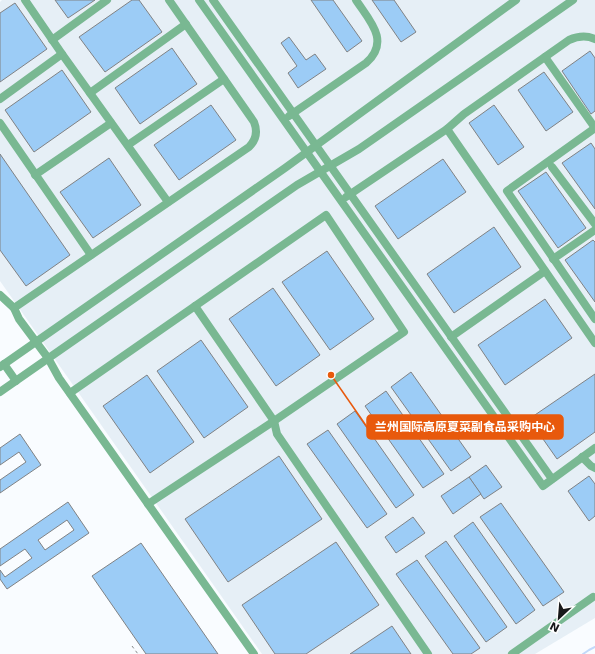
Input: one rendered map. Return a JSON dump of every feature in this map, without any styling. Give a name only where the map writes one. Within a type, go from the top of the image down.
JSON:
[{"type":"street","points":[[25,0],[168,202]]},
{"type":"street","points":[[52,40],[107,0]]},
{"type":"street","points":[[14,308],[249,147],[255,139],[256,129],[254,122],[169,0]]},
{"type":"street","points":[[199,0],[543,486],[595,448]]},
{"type":"street","points":[[213,0],[552,479]]},
{"type":"street","points":[[283,119],[372,58],[378,44],[378,36],[376,29],[356,0]]},
{"type":"street","points":[[16,381],[2,365],[316,146],[516,0]]},
{"type":"street","points":[[0,392],[297,185],[359,149],[573,0]]},
{"type":"street","points":[[90,93],[186,24]]},
{"type":"street","points":[[340,201],[447,129],[464,114],[569,40],[582,36],[595,39]]},
{"type":"street","points":[[0,99],[62,54]]},
{"type":"street","points":[[545,57],[595,128],[507,191],[595,319]]},
{"type":"street","points":[[128,145],[224,79]]},
{"type":"street","points":[[0,123],[90,255]]},
{"type":"street","points":[[35,175],[111,123]]},
{"type":"street","points":[[447,129],[595,343]]},
{"type":"street","points":[[552,167],[595,224]]},
{"type":"street","points":[[70,393],[326,215],[404,332],[274,421],[148,504]]},
{"type":"street","points":[[553,259],[595,230]]},
{"type":"street","points":[[451,337],[545,271]]},
{"type":"street","points":[[0,295],[14,308],[19,318],[48,358],[59,378],[254,654]]},
{"type":"street","points":[[0,301],[14,308]]},
{"type":"street","points":[[195,306],[274,421],[276,434],[428,654]]},
{"type":"street","points":[[582,457],[595,468]]},
{"type":"street","points":[[512,654],[593,597]]},
{"type":"path","points":[[132,646],[138,654]]},
{"type":"shaded area","points":[[2,0],[595,0],[595,618],[535,654],[262,654],[0,281],[0,2]]},
{"type":"building","points":[[55,0],[95,0],[68,18]]},
{"type":"building","points":[[132,0],[139,0],[162,32],[105,72],[79,37]]},
{"type":"building","points":[[311,0],[333,0],[362,41],[347,52]]},
{"type":"building","points":[[372,0],[394,0],[416,32],[401,42]]},
{"type":"building","points":[[15,3],[47,49],[0,82],[0,13]]},
{"type":"building","points":[[289,37],[306,60],[315,54],[326,69],[298,88],[288,73],[297,66],[281,43]]},
{"type":"building","points":[[172,48],[197,84],[140,124],[115,88]]},
{"type":"building","points":[[590,51],[595,58],[595,111],[591,114],[562,71]]},
{"type":"building","points":[[62,70],[91,112],[34,152],[5,110]]},
{"type":"building","points":[[544,72],[573,112],[546,131],[518,90]]},
{"type":"building","points":[[211,105],[236,140],[179,180],[154,145]]},
{"type":"building","points":[[494,105],[524,147],[498,165],[469,123]]},
{"type":"building","points":[[591,143],[595,149],[595,209],[562,163]]},
{"type":"building","points":[[0,154],[70,255],[26,286],[0,250]]},
{"type":"building","points":[[109,158],[141,205],[93,238],[60,192]]},
{"type":"building","points":[[443,159],[466,192],[398,239],[375,206]]},
{"type":"building","points":[[546,172],[586,228],[558,248],[518,191]]},
{"type":"building","points":[[494,227],[521,267],[454,313],[427,274]]},
{"type":"building","points":[[593,240],[595,242],[595,302],[565,260]]},
{"type":"building","points":[[327,251],[374,319],[330,350],[282,282]]},
{"type":"building","points":[[273,288],[320,355],[276,386],[229,319]]},
{"type":"building","points":[[545,299],[572,338],[505,385],[478,345]]},
{"type":"building","points":[[201,340],[248,407],[204,438],[157,371]]},
{"type":"building","points":[[411,372],[471,457],[451,471],[391,387]]},
{"type":"building","points":[[595,374],[595,432],[557,459],[529,419]]},
{"type":"building","points":[[147,375],[194,442],[150,473],[103,406]]},
{"type":"building","points":[[386,391],[444,474],[423,488],[365,406]]},
{"type":"building","points":[[355,411],[414,495],[396,508],[337,424]]},
{"type":"building","points":[[328,430],[387,514],[367,528],[307,444]]},
{"type":"building","points":[[20,434],[41,465],[0,493],[0,480],[26,462],[19,452],[0,465],[0,448]]},
{"type":"building","points":[[279,456],[322,519],[228,582],[185,519]]},
{"type":"building","points":[[486,465],[502,487],[484,499],[469,477]]},
{"type":"building","points":[[589,476],[595,484],[595,516],[589,521],[568,491]]},
{"type":"building","points":[[469,477],[481,494],[453,514],[441,496]]},
{"type":"building","points":[[68,502],[89,533],[7,589],[0,579],[0,570],[5,577],[32,558],[25,549],[0,566],[0,549]],"holes":[[[67,520],[74,530],[45,550],[38,540]]]},
{"type":"building","points":[[501,503],[564,592],[543,606],[480,517]]},
{"type":"building","points":[[413,517],[425,533],[396,553],[385,537]]},
{"type":"building","points":[[473,522],[535,610],[516,624],[454,536]]},
{"type":"building","points":[[446,541],[507,627],[486,642],[425,556]]},
{"type":"building","points":[[336,542],[379,605],[306,654],[275,654],[242,605]]},
{"type":"building","points":[[141,543],[218,654],[146,654],[92,576]]},
{"type":"building","points":[[417,560],[480,648],[471,654],[453,654],[396,574]]},
{"type":"building","points":[[392,626],[411,654],[350,654]]},
{"type":"waterway","points":[[583,654],[595,647]]},
{"type":"place","name":"兰州国际高原夏菜副食品采购中心","points":[[331,375]]}]
